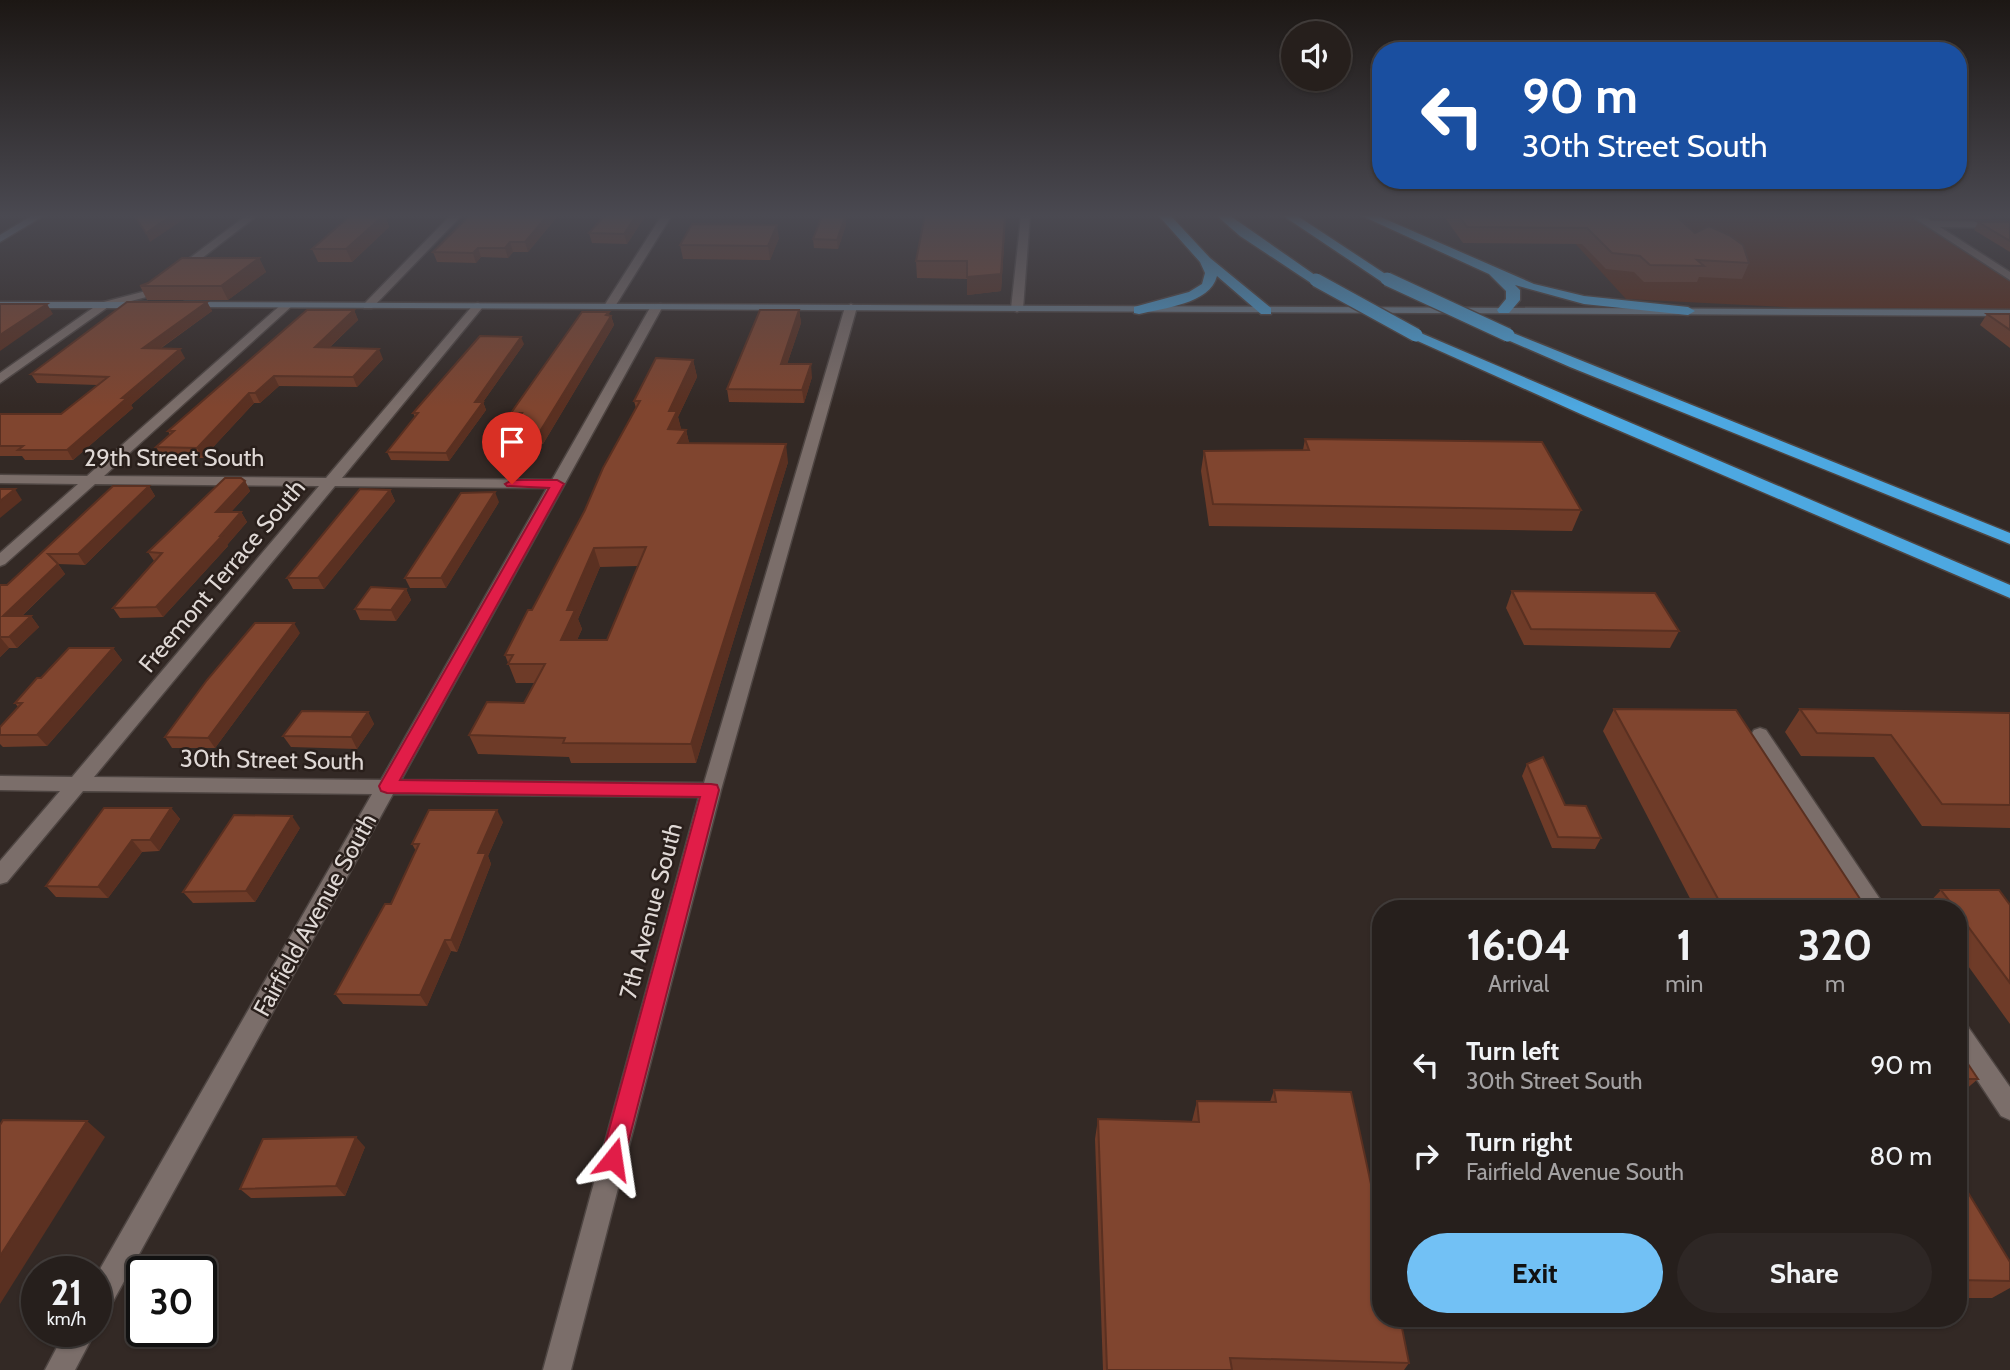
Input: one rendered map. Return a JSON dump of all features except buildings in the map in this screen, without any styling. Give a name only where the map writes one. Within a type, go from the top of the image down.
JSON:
[{"type":"highway","points":[[1139,310],[1194,295],[1208,286],[1210,279]]},
{"type":"highway","points":[[1228,279],[1266,311]]},
{"type":"highway","points":[[1314,279],[1416,335],[1588,412],[2010,592]]},
{"type":"highway","points":[[1387,279],[1575,365],[2010,539]]},
{"type":"highway","points":[[1499,279],[1513,290],[1513,300],[1504,310]]},
{"type":"highway","points":[[1511,279],[1530,287],[1575,298],[1688,312]]},
{"type":"street","points":[[0,379],[104,305],[150,293],[169,279]]},
{"type":"street","points":[[368,306],[394,279]]},
{"type":"street","points":[[610,306],[627,279]]},
{"type":"street","points":[[1017,309],[1020,279]]},
{"type":"street","points":[[0,305],[157,305]]},
{"type":"street","points":[[170,305],[2010,313]]},
{"type":"street","points":[[0,561],[287,305]]},
{"type":"street","name":"Freemont Terrace South","points":[[0,876],[478,306]]},
{"type":"street","name":"Fairfield Avenue South","points":[[112,1276],[657,306]]},
{"type":"street","name":"7th Avenue South","points":[[557,1370],[711,790],[851,307]]},
{"type":"street","name":"29th Street South","points":[[0,479],[557,484]]},
{"type":"street","points":[[1760,735],[1871,900]]},
{"type":"street","name":"30th Street South","points":[[0,783],[711,790]]},
{"type":"street","points":[[1967,1044],[2010,1108]]},
{"type":"street","points":[[59,1370],[72,1347]]},
{"type":"shaded area","points":[[1608,279],[2010,279],[2010,313],[1819,313],[1784,307],[1626,299]]},
{"type":"route","points":[[512,484],[557,484],[387,786],[711,790],[613,1159]]}]
